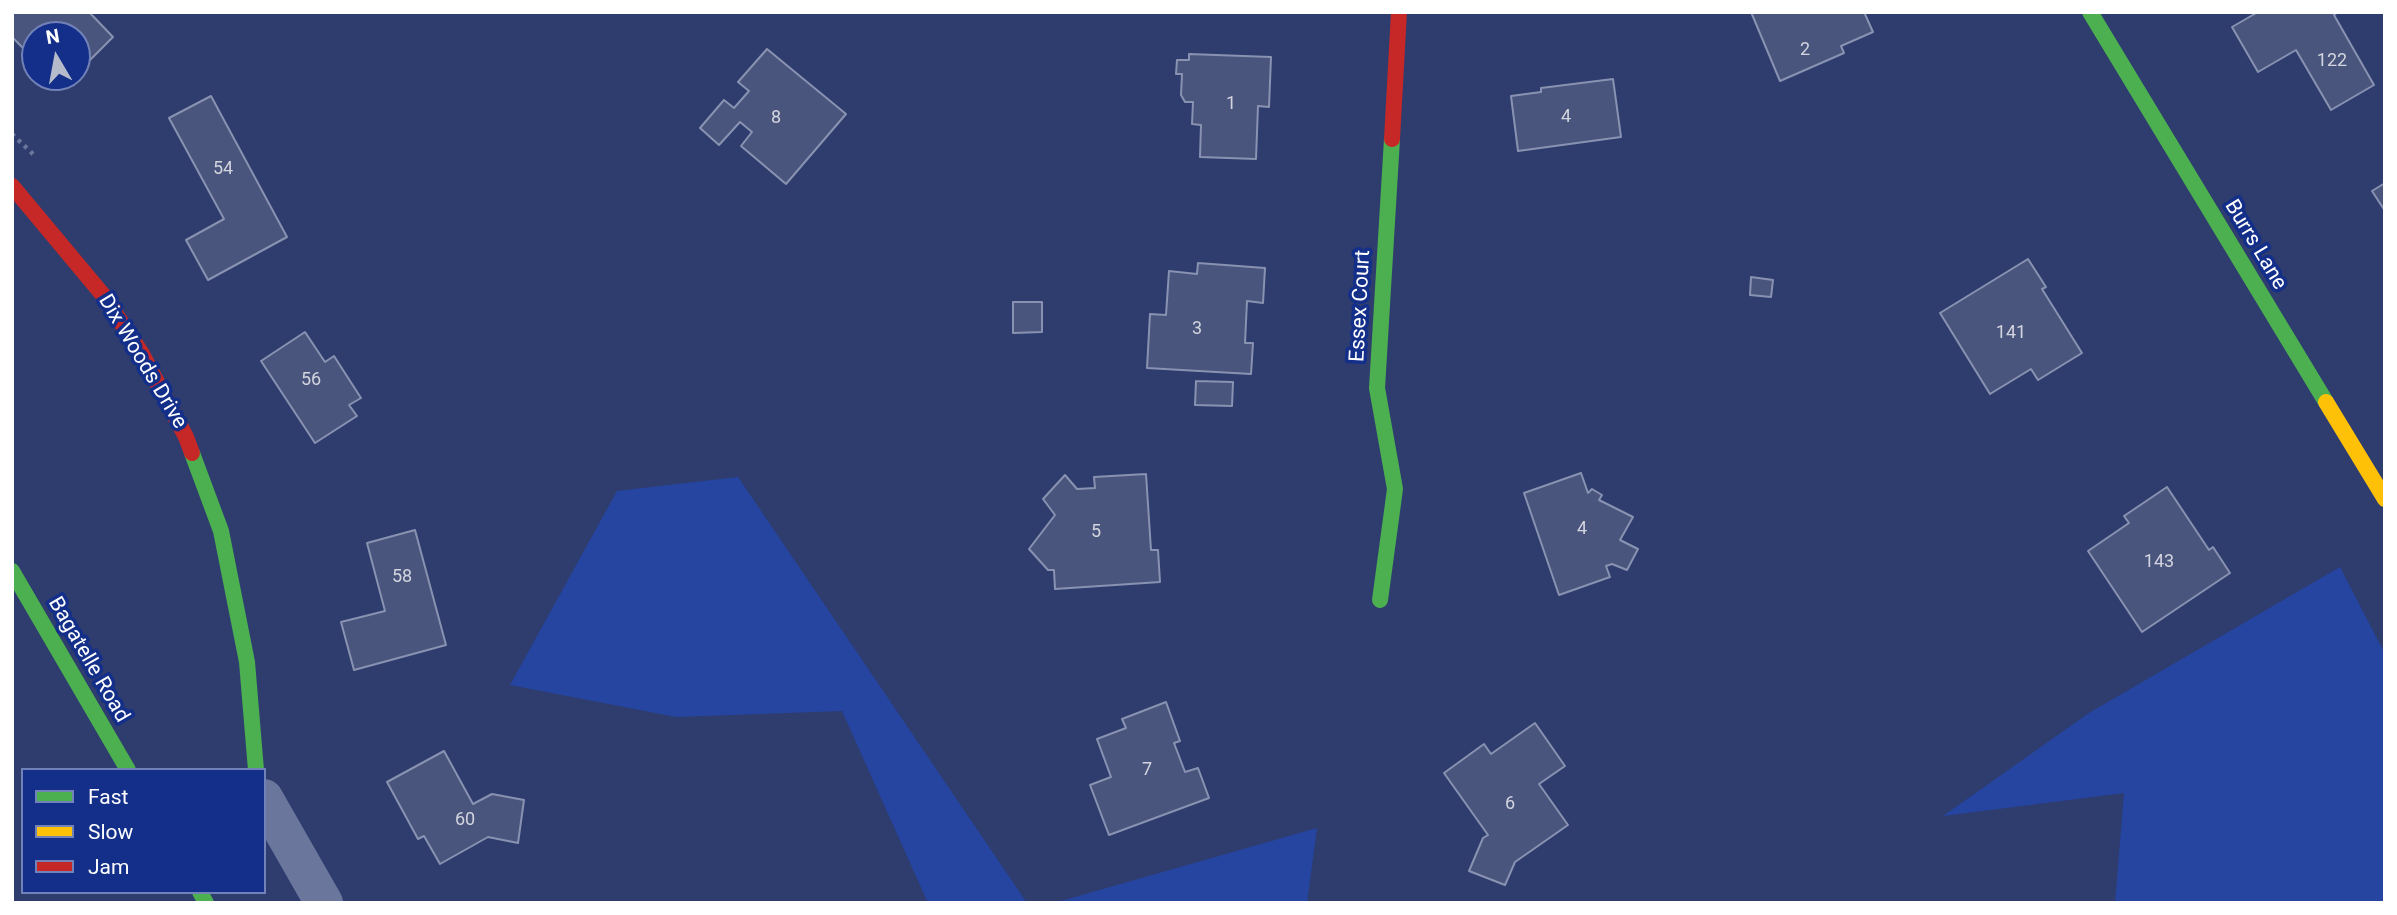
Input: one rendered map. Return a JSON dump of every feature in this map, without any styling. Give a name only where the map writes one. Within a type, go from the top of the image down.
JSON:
[{"type":"street","name":"Essex Court","points":[[1380,600],[1395,489],[1377,388],[1399,12]]},
{"type":"street","name":"Burrs Lane","points":[[2090,12],[2385,499]]},
{"type":"street","name":"Dix Woods Drive","points":[[12,186],[103,295],[142,354],[186,436],[221,531],[247,662],[256,768]]},
{"type":"street","name":"Bagatelle Road","points":[[12,571],[127,768]]},
{"type":"street","points":[[266,802],[324,903]]},
{"type":"shaded area","points":[[738,477],[1027,903],[928,903],[842,711],[676,717],[510,685],[617,491]]},
{"type":"shaded area","points":[[2340,567],[2385,654],[2385,903],[2115,903],[2124,793],[1943,816],[2089,713]]},
{"type":"shaded area","points":[[1317,828],[1307,903],[1054,903]]},
{"type":"building","points":[[12,12],[89,12],[113,37],[91,59],[91,21],[21,21],[21,46],[12,37]]},
{"type":"building","points":[[1751,12],[1864,12],[1873,32],[1841,46],[1844,53],[1780,81]]},
{"type":"building","points":[[2258,12],[2338,12],[2334,15],[2374,85],[2331,110],[2296,50],[2258,72],[2232,27]]},
{"type":"building","points":[[767,49],[846,114],[786,184],[741,146],[752,132],[740,122],[719,145],[700,128],[724,100],[734,108],[749,91],[738,82]]},
{"type":"building","points":[[1189,54],[1271,57],[1269,107],[1258,106],[1256,159],[1200,157],[1201,125],[1192,124],[1193,102],[1185,102],[1181,95],[1182,74],[1176,74],[1177,60],[1189,60]]},
{"type":"building","points":[[1613,79],[1621,137],[1518,151],[1511,96],[1541,92],[1541,88]]},
{"type":"building","points":[[211,96],[287,237],[208,280],[186,240],[224,219],[169,118]]},
{"type":"building","points":[[2385,183],[2385,211],[2372,191]]},
{"type":"building","points":[[2028,259],[2046,287],[2042,289],[2082,353],[2038,380],[2031,369],[1990,394],[1940,313]]},
{"type":"building","points":[[1198,263],[1265,268],[1263,303],[1247,301],[1245,343],[1253,343],[1251,374],[1147,368],[1150,314],[1166,315],[1169,271],[1197,274]]},
{"type":"building","points":[[1751,277],[1773,280],[1771,297],[1750,295]]},
{"type":"building","points":[[1013,302],[1042,302],[1042,332],[1013,333]]},
{"type":"building","points":[[305,332],[325,362],[334,356],[361,398],[349,405],[357,416],[315,443],[261,361]]},
{"type":"building","points":[[1196,381],[1233,382],[1232,406],[1195,405]]},
{"type":"building","points":[[1581,473],[1588,493],[1592,489],[1602,495],[1599,500],[1633,517],[1620,540],[1638,549],[1627,570],[1612,564],[1606,566],[1610,577],[1559,595],[1524,493]]},
{"type":"building","points":[[1146,474],[1151,550],[1158,550],[1160,582],[1055,589],[1054,570],[1048,570],[1029,549],[1055,515],[1043,499],[1065,475],[1077,489],[1095,488],[1094,477]]},
{"type":"building","points":[[2167,487],[2209,550],[2213,547],[2230,573],[2142,632],[2088,551],[2129,523],[2124,516]]},
{"type":"building","points":[[415,530],[446,645],[354,670],[341,622],[385,611],[367,543]]},
{"type":"building","points":[[1166,702],[1180,741],[1174,743],[1185,772],[1198,768],[1209,798],[1109,835],[1090,785],[1111,777],[1097,739],[1126,728],[1122,719]]},
{"type":"building","points":[[1535,723],[1565,766],[1539,784],[1568,825],[1515,862],[1505,885],[1469,871],[1483,838],[1488,835],[1444,773],[1484,744],[1491,754]]},
{"type":"building","points":[[444,751],[473,804],[492,794],[524,800],[518,843],[488,837],[440,864],[424,836],[418,839],[387,782]]},
{"type":"traffic: fast","points":[[2090,12],[2326,402]]},
{"type":"traffic: fast","points":[[1380,600],[1395,489],[1377,388],[1392,139]]},
{"type":"traffic: fast","points":[[192,453],[221,531],[247,662],[256,768]]},
{"type":"traffic: fast","points":[[12,571],[127,768]]},
{"type":"traffic: fast","points":[[201,894],[206,903]]},
{"type":"traffic: slow","points":[[2326,402],[2385,499]]},
{"type":"traffic: jam","points":[[1392,139],[1399,12]]},
{"type":"traffic: jam","points":[[12,186],[103,295],[142,354],[192,453]]}]
